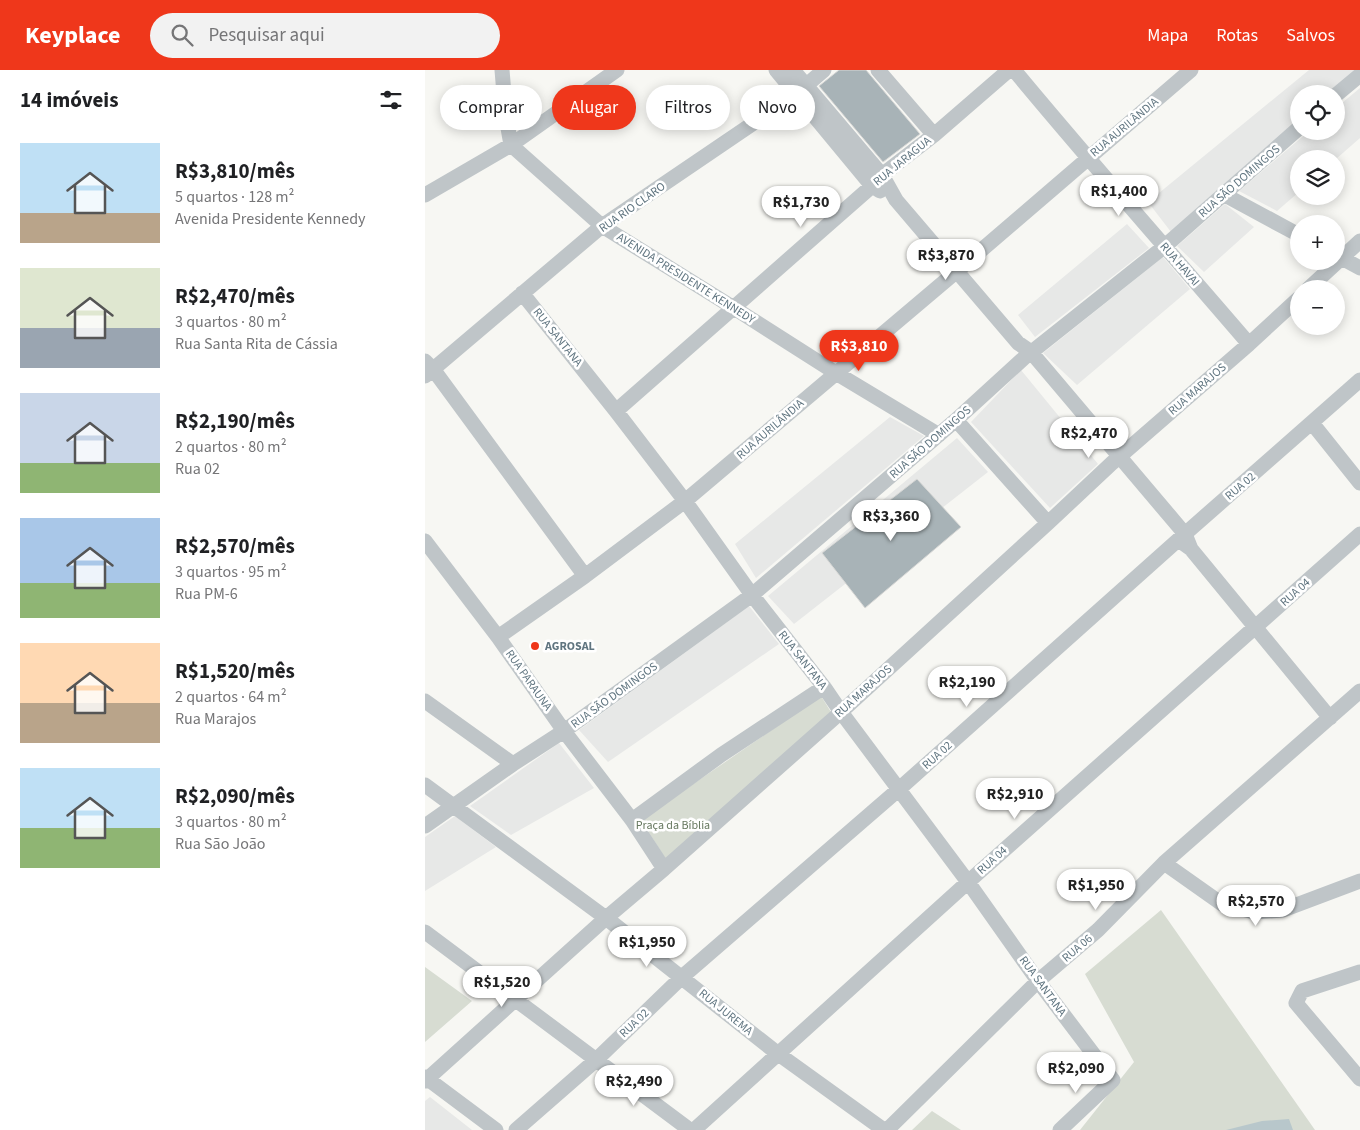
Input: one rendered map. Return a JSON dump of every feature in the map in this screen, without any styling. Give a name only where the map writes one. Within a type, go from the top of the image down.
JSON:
[{"type":"street","points":[[502,70],[506,117],[511,145]]},
{"type":"street","points":[[425,195],[511,145],[617,70]]},
{"type":"street","points":[[775,70],[794,85]]},
{"type":"street","points":[[793,70],[799,85]]},
{"type":"street","name":"RUA RIO CLARO","points":[[807,85],[824,70]]},
{"type":"street","points":[[877,70],[934,135]]},
{"type":"street","name":"RUA JARAGUA","points":[[616,411],[877,180],[934,135],[1009,70]]},
{"type":"street","name":"RUA HAVAI","points":[[1014,70],[1087,158],[1249,344]]},
{"type":"street","name":"RUA AURILÂNDIA","points":[[498,637],[585,576],[685,501],[1191,70]]},
{"type":"street","points":[[1345,88],[1360,75]]},
{"type":"street","points":[[815,107],[1182,537],[1330,718]]},
{"type":"street","name":"RUA RIO CLARO","points":[[428,369],[602,226],[742,130]]},
{"type":"street","name":"RUA SÃO DOMINGOS","points":[[425,826],[513,764],[564,731],[752,595],[939,435],[1027,355],[1165,246],[1290,136]]},
{"type":"street","name":"AVENIDA PRESIDENTE KENNEDY","points":[[511,145],[602,226],[836,373],[939,435]]},
{"type":"street","points":[[1223,194],[1290,230]]},
{"type":"street","points":[[1345,252],[1360,241]]},
{"type":"street","points":[[1345,259],[1360,268]]},
{"type":"street","points":[[1316,280],[1326,270]]},
{"type":"street","name":"RUA SANTANA","points":[[522,293],[685,501],[752,595],[824,687],[1113,1080],[1060,1130]]},
{"type":"street","name":"RUA MARAJOS","points":[[426,1079],[841,712],[1116,460],[1290,306]]},
{"type":"street","points":[[428,369],[585,576]]},
{"type":"street","name":"RUA 02","points":[[515,1130],[596,1060],[682,977],[898,790],[1360,380]]},
{"type":"street","points":[[956,420],[1048,524]]},
{"type":"street","points":[[1312,423],[1360,483]]},
{"type":"street","name":"RUA 04","points":[[692,1130],[1360,534]]},
{"type":"street","name":"RUA PARAUNA","points":[[425,541],[498,637],[564,731],[632,820],[664,869]]},
{"type":"street","points":[[632,820],[721,755],[824,687]]},
{"type":"street","name":"RUA 06","points":[[886,1130],[1039,981],[1097,930],[1164,863],[1360,691]]},
{"type":"street","points":[[425,700],[513,764]]},
{"type":"street","name":"RUA JUREMA","points":[[425,785],[606,918],[777,1053],[886,1130]]},
{"type":"street","points":[[1164,863],[1221,904],[1254,912],[1283,910],[1360,881]]},
{"type":"street","points":[[425,932],[692,1130]]},
{"type":"street","points":[[1360,972],[1302,992],[1297,1003],[1360,1079]]},
{"type":"street","points":[[426,1079],[496,1130]]},
{"type":"shaded area","points":[[1309,70],[1357,70],[1340,85],[1291,85]]},
{"type":"shaded area","points":[[1290,86],[1290,129],[1171,232],[1148,202]]},
{"type":"shaded area","points":[[1360,88],[1360,138],[1345,151],[1290,150],[1290,200],[1277,211],[1239,191],[1298,140],[1345,140],[1345,100]]},
{"type":"shaded area","points":[[1225,204],[1254,227],[1204,272],[1177,246]]},
{"type":"shaded area","points":[[1127,224],[1149,248],[1035,337],[1018,315]]},
{"type":"shaded area","points":[[1163,257],[1190,289],[1077,385],[1043,353]]},
{"type":"shaded area","points":[[1021,370],[1098,464],[1050,508],[971,422]]},
{"type":"shaded area","points":[[890,417],[924,436],[756,578],[735,544]]},
{"type":"shaded area","points":[[957,438],[988,472],[794,624],[768,596]]},
{"type":"shaded area","points":[[749,606],[779,644],[608,762],[579,730]]},
{"type":"shaded area","points":[[559,743],[594,788],[511,835],[470,806]]},
{"type":"shaded area","points":[[455,816],[496,847],[425,891],[425,837]]},
{"type":"shaded area","points":[[430,1097],[472,1130],[425,1130],[425,1101]]},
{"type":"shaded area","points":[[1289,1119],[1293,1130],[1226,1130],[1262,1121]]},
{"type":"green space","name":"Praça da Bíblia","points":[[821,696],[831,712],[667,861],[641,820]]},
{"type":"green space","points":[[1161,910],[1315,1130],[1080,1130],[1134,1062],[1085,974]]},
{"type":"green space","points":[[425,967],[472,1001],[425,1042]]},
{"type":"green space","points":[[932,1111],[961,1130],[912,1130]]},
{"type":"building","points":[[839,70],[866,70],[920,134],[883,162],[819,86]]},
{"type":"building","points":[[917,479],[961,527],[865,608],[822,553]]},
{"type":"place","name":"AGROSAL","points":[[535,646]]}]
